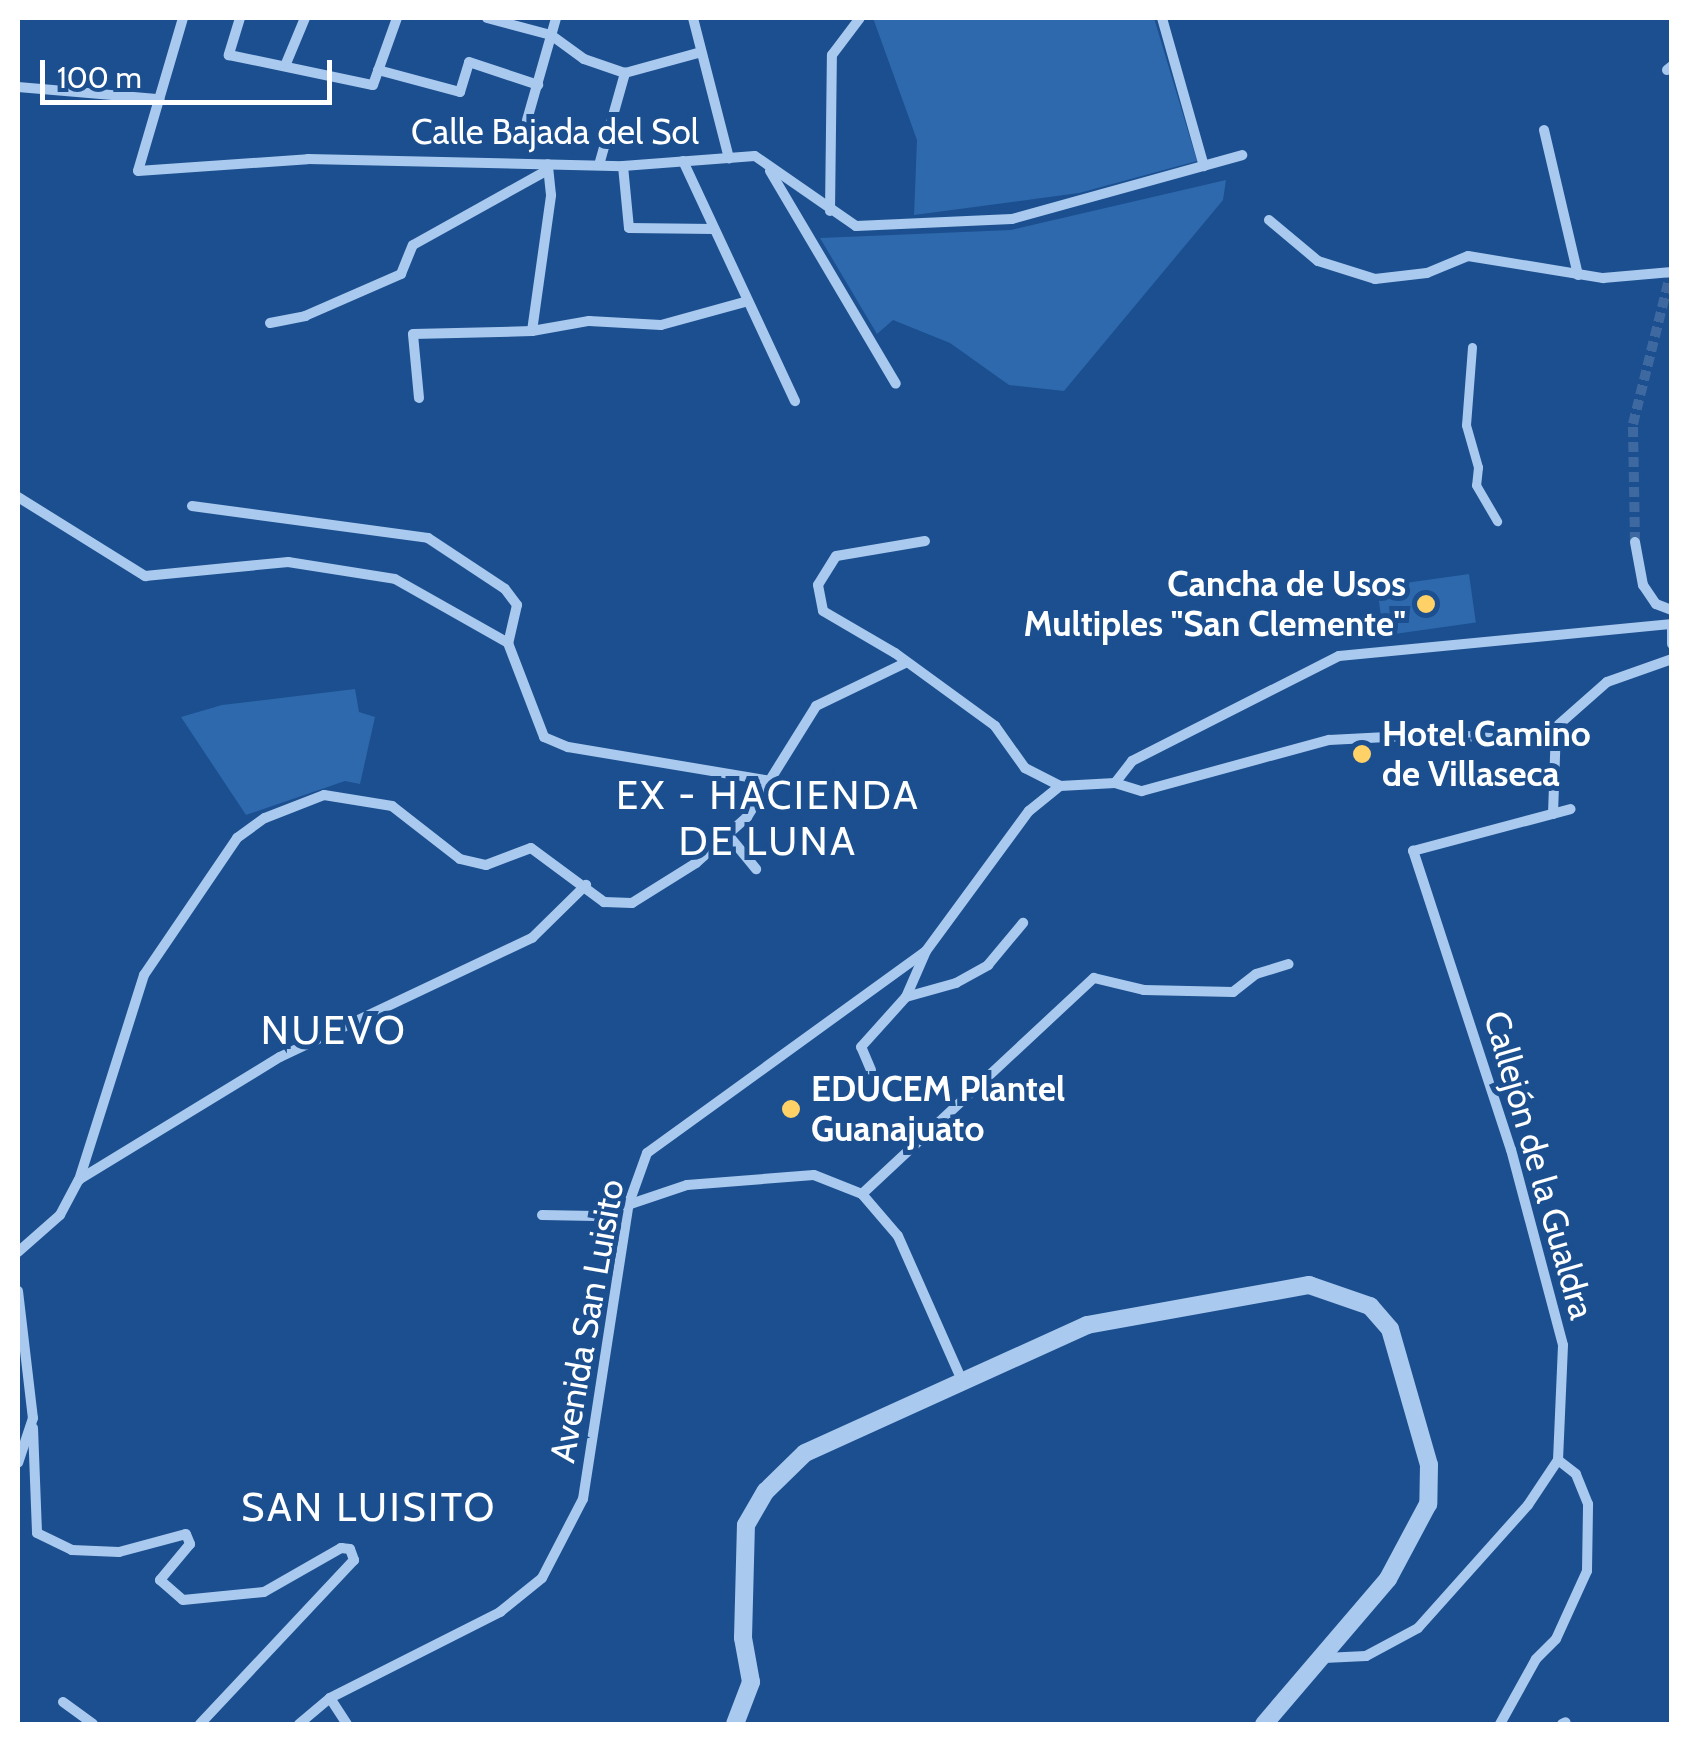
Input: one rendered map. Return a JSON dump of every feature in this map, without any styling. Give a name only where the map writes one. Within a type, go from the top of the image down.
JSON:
[{"type":"street","points":[[18,87],[159,99],[183,18]]},
{"type":"street","points":[[240,18],[229,54],[373,85],[395,18]]},
{"type":"street","points":[[285,66],[306,18]]},
{"type":"street","points":[[487,18],[552,35],[584,59],[625,73],[698,54]]},
{"type":"street","points":[[527,120],[556,18]]},
{"type":"street","points":[[693,18],[698,54],[728,158]]},
{"type":"street","points":[[830,211],[832,55],[860,18]]},
{"type":"street","points":[[1162,18],[1204,166]]},
{"type":"street","points":[[378,70],[460,92],[469,62],[538,85]]},
{"type":"street","points":[[599,165],[625,73]]},
{"type":"street","name":"Calle Bajada del Sol","points":[[159,99],[138,170],[308,159],[623,166],[754,156],[856,226],[1012,219],[1242,155]]},
{"type":"street","points":[[1544,130],[1578,275]]},
{"type":"street","points":[[682,160],[795,401]]},
{"type":"street","points":[[767,165],[896,384]]},
{"type":"street","points":[[270,323],[306,316],[401,274],[413,245],[548,166]]},
{"type":"street","points":[[532,331],[548,166]]},
{"type":"street","points":[[623,166],[629,228],[714,229]]},
{"type":"street","points":[[1269,220],[1318,261],[1375,280],[1427,273],[1468,256],[1578,275],[1672,272]]},
{"type":"street","points":[[420,398],[413,334],[532,331],[589,320],[661,326],[748,301]]},
{"type":"street","points":[[1472,346],[1466,425],[1478,467],[1476,485],[1498,521]]},
{"type":"street","points":[[18,497],[145,576],[288,562],[395,579],[508,643]]},
{"type":"street","points":[[192,506],[428,538],[505,589],[518,605],[508,643],[544,737],[568,747],[766,780]]},
{"type":"street","points":[[925,541],[836,556],[818,586],[824,611],[995,726],[1024,768],[1060,786],[1115,783],[1142,791],[1330,740],[1446,734],[1512,740],[1556,728],[1589,691],[1672,660]]},
{"type":"street","points":[[1635,542],[1643,585],[1656,604],[1672,610]]},
{"type":"street","points":[[1115,783],[1132,761],[1339,656],[1672,626],[1672,644]]},
{"type":"street","points":[[18,1252],[60,1215],[78,1180],[144,976],[237,838],[265,818],[324,795],[392,806],[460,859],[486,865],[530,848],[586,885],[604,902],[632,902],[728,836],[816,706],[906,663]]},
{"type":"street","points":[[1556,728],[1553,814],[1571,810]]},
{"type":"street","name":"Avenida San Luisito","points":[[299,1724],[330,1698],[500,1612],[542,1578],[563,1548],[583,1499],[630,1203],[647,1154],[926,950],[1029,810],[1060,786]]},
{"type":"street","name":"Callejón de la Gualdra","points":[[1553,814],[1413,851],[1511,1150],[1563,1345],[1558,1460]]},
{"type":"street","points":[[728,836],[756,869]]},
{"type":"street","points":[[78,1180],[280,1057],[532,938],[586,885]]},
{"type":"street","points":[[906,997],[956,983],[988,965],[1023,923]]},
{"type":"street","points":[[871,1070],[861,1048],[906,997],[926,950]]},
{"type":"street","points":[[862,1194],[1094,978],[1144,990],[1233,992],[1256,974],[1289,964]]},
{"type":"street","points":[[542,1215],[568,1220],[686,1185],[781,1174],[814,1175],[862,1194],[898,1236],[964,1383]]},
{"type":"street","points":[[736,1724],[752,1682],[743,1638],[746,1524],[766,1491],[827,1438],[964,1383],[1026,1349],[1130,1317],[1309,1286],[1370,1306],[1390,1329],[1429,1464],[1428,1504],[1388,1579],[1264,1724]]},
{"type":"street","points":[[18,1291],[33,1428],[38,1532],[72,1550],[119,1552],[186,1534],[190,1544],[160,1580],[182,1600],[264,1592],[341,1548],[350,1549],[354,1560],[200,1724]]},
{"type":"street","points":[[18,1463],[33,1428]]},
{"type":"street","points":[[1324,1658],[1366,1656],[1418,1628],[1528,1505],[1558,1460],[1576,1474],[1588,1504],[1587,1571],[1556,1640],[1536,1659],[1500,1724]]},
{"type":"street","points":[[330,1698],[347,1724]]},
{"type":"street","points":[[63,1702],[93,1724]]},
{"type":"shaded area","points":[[873,18],[1154,18],[1197,161],[1079,193],[914,215],[917,140]]},
{"type":"shaded area","points":[[1226,180],[1223,200],[1064,391],[1009,385],[950,343],[893,320],[877,334],[820,238],[1011,230]]},
{"type":"shaded area","name":"Cancha de Usos Multiples \"San Clemente\"","points":[[1469,574],[1476,623],[1384,635],[1377,587]]},
{"type":"shaded area","points":[[355,689],[359,712],[375,717],[360,784],[345,781],[246,815],[181,717],[222,705]]},
{"type":"tunnel","points":[[1635,542],[1633,424],[1672,268]]},
{"type":"place","name":"Cancha de Usos Multiples \"San Clemente\"","points":[[1426,604]]},
{"type":"place","name":"Hotel Camino de Villaseca","points":[[1362,754]]},
{"type":"place","name":"EDUCEM Plantel Guanajuato","points":[[791,1109]]},
{"type":"district","name":"EX - HACIENDA DE LUNA","points":[[768,818]]},
{"type":"district","name":"NUEVO","points":[[334,1030]]},
{"type":"district","name":"SAN LUISITO","points":[[369,1507]]}]
